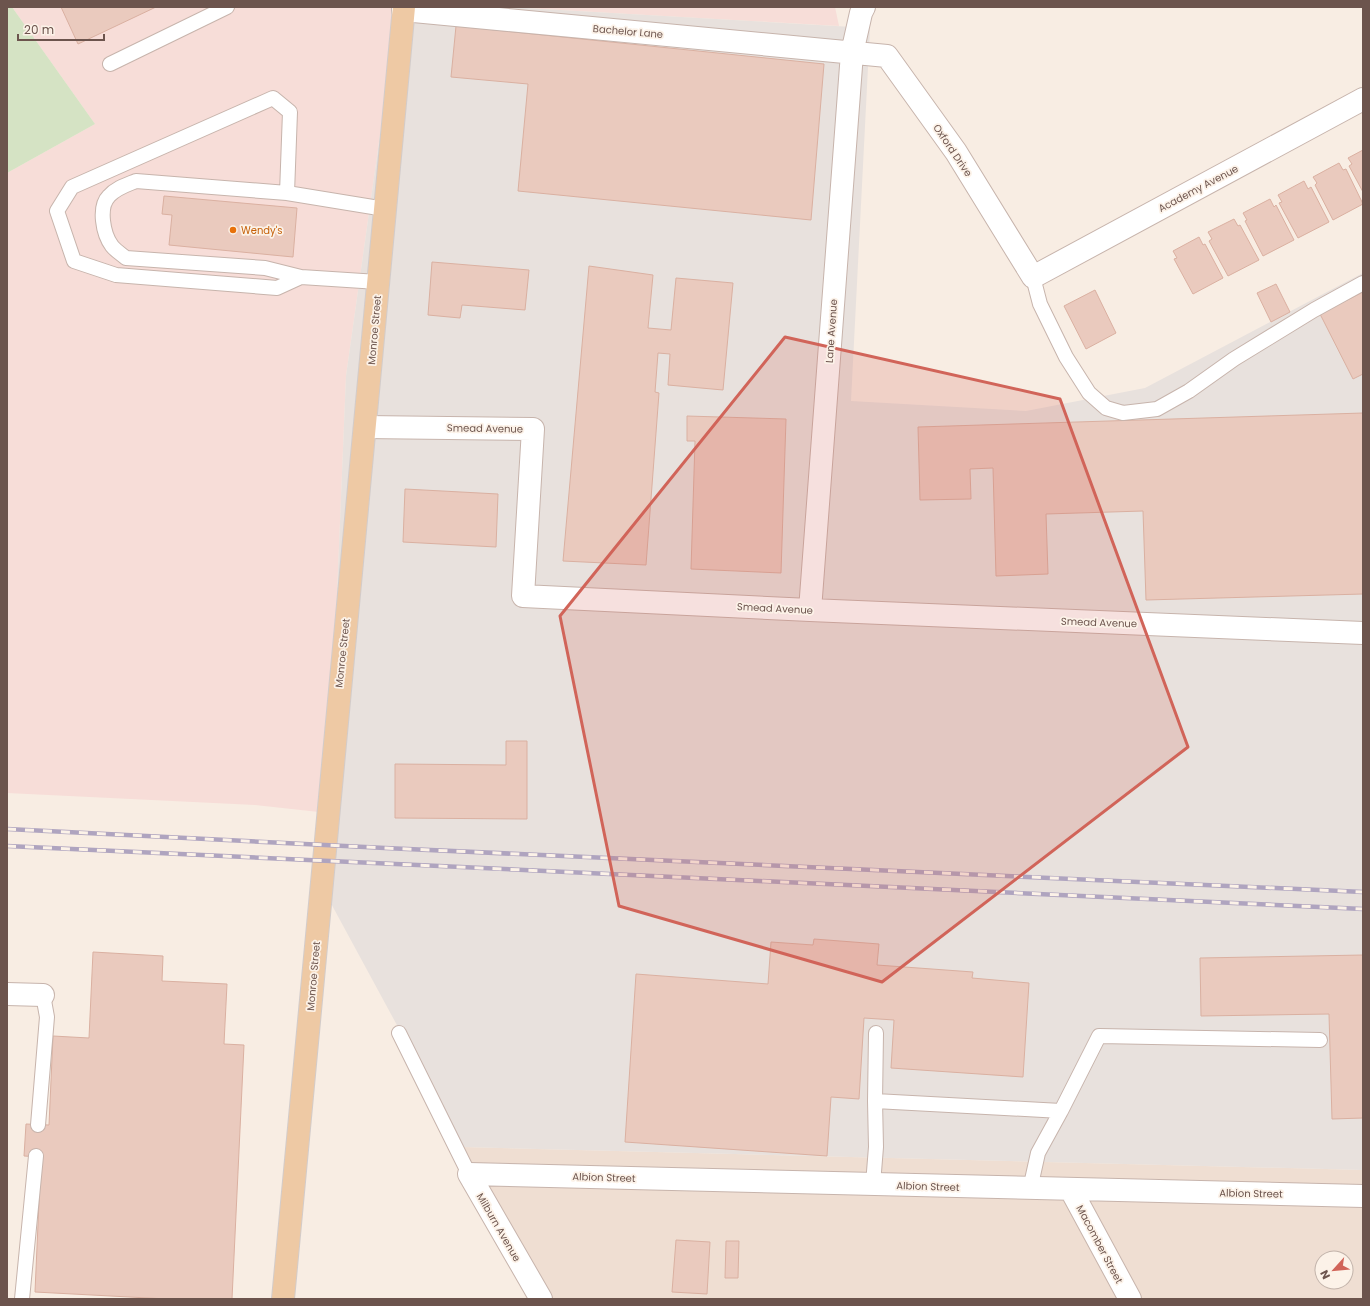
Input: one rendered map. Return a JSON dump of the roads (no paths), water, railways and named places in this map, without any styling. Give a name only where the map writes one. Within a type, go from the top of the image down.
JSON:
[{"type":"main road","name":"Monroe Street","points":[[283,1299],[338,693],[365,427],[404,8]]},
{"type":"street","name":"Lane Avenue","points":[[810,610],[852,53],[861,13],[864,7]]},
{"type":"street","name":"Bachelor Lane","points":[[404,8],[852,53]]},
{"type":"street","name":"Oxford Drive","points":[[852,53],[887,56],[956,152],[1033,277]]},
{"type":"street","name":"Academy Avenue","points":[[1033,277],[1363,99]]},
{"type":"street","name":"Smead Avenue","points":[[365,427],[533,429],[523,596],[810,610],[1363,633]]},
{"type":"street","points":[[7,994],[43,995]]},
{"type":"street","name":"Albion Street","points":[[469,1174],[1363,1196]]},
{"type":"street","name":"Milburn Avenue","points":[[469,1174],[541,1299]]},
{"type":"street","name":"Macomber Street","points":[[1071,1190],[1130,1299]]},
{"type":"lane","points":[[110,64],[227,7]]},
{"type":"lane","points":[[287,193],[290,112],[273,98],[72,187],[57,211],[74,261],[116,275],[277,288],[301,277]]},
{"type":"lane","points":[[378,282],[301,277],[265,268],[126,258],[112,246],[104,228],[103,208],[108,197],[121,187],[136,181],[287,193],[385,209]]},
{"type":"lane","points":[[1033,277],[1040,304],[1066,357],[1089,393],[1106,408],[1123,413],[1157,409],[1189,391],[1234,359],[1307,314],[1363,283]]},
{"type":"lane","points":[[38,1125],[47,1017],[43,995]]},
{"type":"lane","points":[[400,1032],[469,1174]]},
{"type":"lane","points":[[873,1184],[876,1147],[876,1032]]},
{"type":"lane","points":[[1030,1189],[1038,1153],[1099,1036],[1320,1040]]},
{"type":"lane","points":[[875,1102],[1061,1111]]},
{"type":"lane","points":[[22,1299],[36,1156]]},
{"type":"railway","points":[[7,829],[385,848],[1363,892]]},
{"type":"railway","points":[[7,846],[1363,909]]},
{"type":"place","name":"Wendy's","points":[[233,230]]}]
